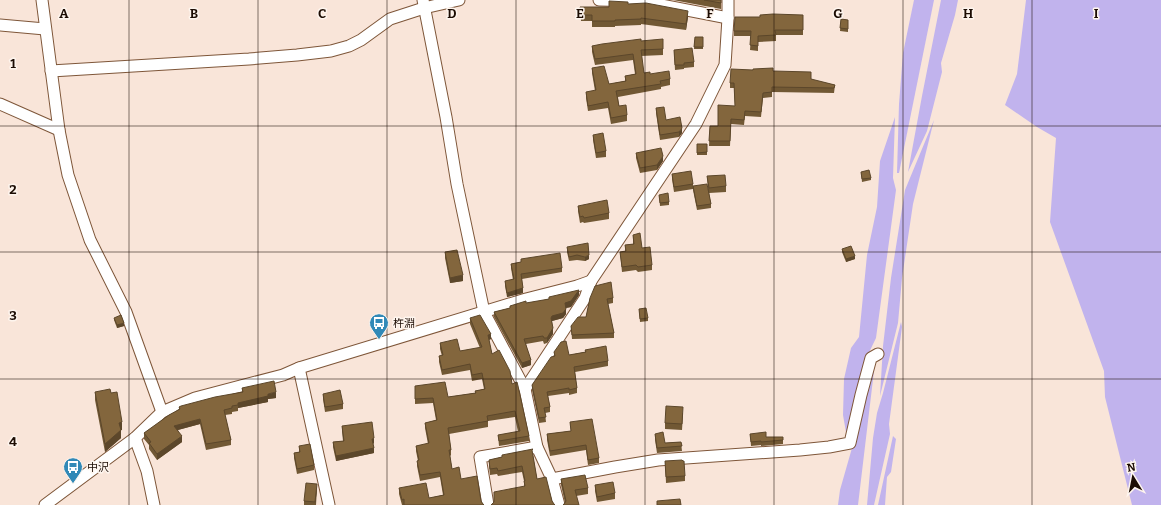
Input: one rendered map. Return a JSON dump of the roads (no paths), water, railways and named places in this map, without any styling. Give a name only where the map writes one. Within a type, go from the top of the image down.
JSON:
[{"type":"street","points":[[42,0],[59,130],[68,175],[90,240],[126,312],[162,412]]},
{"type":"street","points":[[51,71],[250,59],[331,51],[355,43],[390,19],[423,4],[459,0]]},
{"type":"street","points":[[599,0],[640,1],[728,18]]},
{"type":"street","points":[[525,389],[585,298],[591,281],[696,124],[725,65],[728,0]]},
{"type":"street","points":[[423,4],[458,191],[484,312],[525,389],[537,447],[552,480],[559,505]]},
{"type":"street","points":[[0,25],[45,29]]},
{"type":"street","points":[[0,104],[59,130]]},
{"type":"street","points":[[45,505],[134,438],[162,412],[195,398],[283,375],[299,368],[526,299],[591,281]]},
{"type":"street","points":[[552,480],[658,460],[800,450],[850,443],[871,358],[878,354]]},
{"type":"street","points":[[299,368],[329,505]]},
{"type":"street","points":[[134,438],[147,471],[154,505]]},
{"type":"street","points":[[488,505],[480,457],[537,447]]},
{"type":"place","name":"杵淵","points":[[379,340]]},
{"type":"place","name":"中沢","points":[[73,484]]}]
